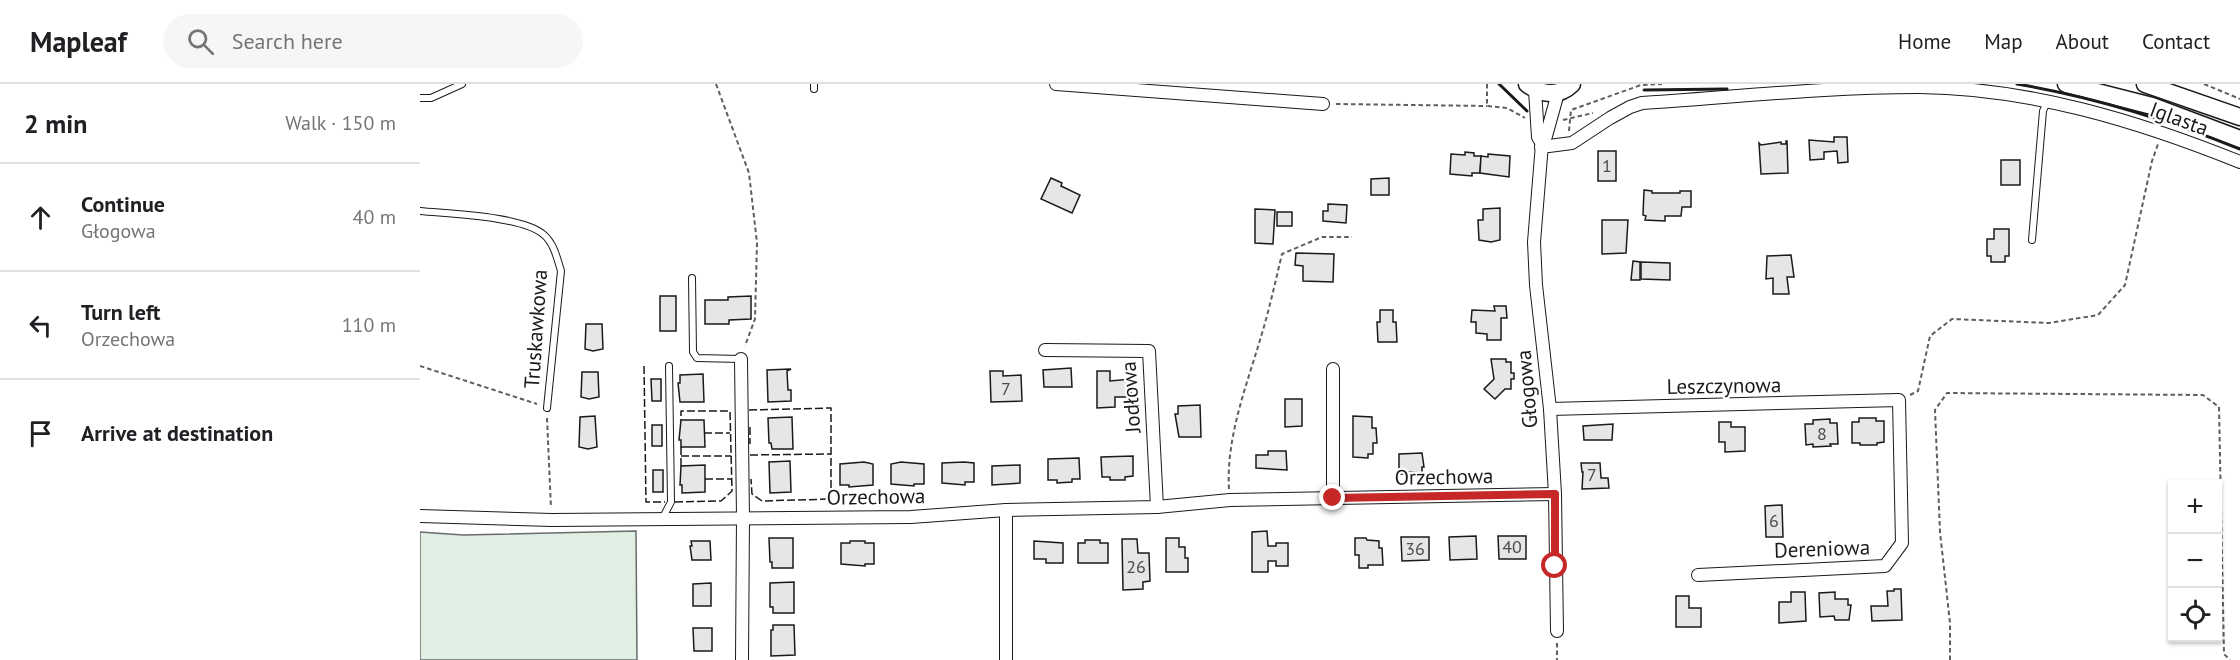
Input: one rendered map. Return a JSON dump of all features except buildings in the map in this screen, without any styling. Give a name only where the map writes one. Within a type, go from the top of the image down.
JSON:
[{"type":"main road","points":[[2066,84],[2152,106],[2240,139]]},
{"type":"main road","points":[[2145,84],[2240,117]]},
{"type":"main road","points":[[1531,87],[1546,93],[1565,88]]},
{"type":"street","points":[[1056,84],[1323,104]]},
{"type":"street","name":"Głogowa","points":[[1531,87],[1538,137],[1542,145]]},
{"type":"street","name":"Iglasta","points":[[1542,145],[1572,143],[1630,107],[1642,103],[1844,89],[1920,87],[2002,94],[2117,118],[2162,132],[2240,162]]},
{"type":"street","name":"Głogowa","points":[[1557,631],[1555,494],[1550,409],[1536,285],[1534,242],[1542,145],[1565,88]]},
{"type":"street","name":"Jodłowa","points":[[1045,350],[1149,351],[1157,507]]},
{"type":"street","points":[[741,358],[742,660]]},
{"type":"street","points":[[1333,369],[1333,498]]},
{"type":"street","name":"Leszczynowa","points":[[1550,409],[1899,400]]},
{"type":"street","name":"Dereniowa","points":[[1698,574],[1885,566],[1902,543],[1899,400]]},
{"type":"street","name":"Orzechowa","points":[[420,516],[552,520],[911,517],[1006,510],[1157,507],[1230,500],[1555,494]]},
{"type":"street","points":[[1006,510],[1006,660]]},
{"type":"lane","points":[[420,98],[431,98],[462,84]]},
{"type":"lane","points":[[2032,240],[2043,111],[2046,102]]},
{"type":"lane","name":"Truskawkowa","points":[[420,211],[522,224],[543,234],[556,251],[561,271],[547,408]]},
{"type":"lane","points":[[692,278],[693,352],[697,358],[741,358]]},
{"type":"lane","points":[[662,520],[671,502],[669,366]]},
{"type":"path","points":[[716,84],[749,174],[757,243],[754,319],[741,358]]},
{"type":"path","points":[[1487,84],[1487,106]]},
{"type":"path","points":[[1567,144],[1571,110],[1641,85],[1662,84]]},
{"type":"path","points":[[2204,84],[2240,99]]},
{"type":"path","points":[[1323,104],[1487,106],[1507,108],[1525,118],[1537,119]]},
{"type":"path","points":[[1550,122],[1570,118]]},
{"type":"path","points":[[1899,400],[1918,391],[1930,336],[1952,319],[2049,323],[2098,315],[2125,285],[2152,161],[2159,142],[2151,139]]},
{"type":"path","points":[[1230,500],[1228,468],[1239,410],[1262,335],[1282,254],[1322,237],[1352,237]]},
{"type":"path","points":[[420,366],[547,408]]},
{"type":"path","points":[[1950,660],[1950,623],[1940,532],[1935,410],[1947,393],[2203,395],[2219,407],[2224,654],[2230,660]]},
{"type":"path","name":"Truskawkowa","points":[[547,408],[552,520]]},
{"type":"path","points":[[1557,631],[1557,660]]},
{"type":"green space","points":[[636,531],[637,660],[420,660],[420,532],[463,535]]},
{"type":"fence","points":[[644,366],[646,502],[665,502]]},
{"type":"fence","points":[[749,410],[831,408],[831,499],[762,501],[752,494],[751,479]]},
{"type":"fence","points":[[675,502],[721,501],[732,491],[730,411],[681,411],[681,420]]},
{"type":"fence","points":[[750,427],[750,444]]},
{"type":"fence","points":[[704,433],[730,433]]},
{"type":"fence","points":[[681,447],[681,466]]},
{"type":"fence","points":[[750,455],[831,454]]},
{"type":"fence","points":[[681,456],[731,456]]},
{"type":"fence","points":[[705,479],[732,479]]},
{"type":"wall","points":[[1499,84],[1527,111]]},
{"type":"wall","points":[[2017,84],[2130,110],[2240,149]]},
{"type":"wall","points":[[1644,90],[1727,89]]},
{"type":"route","points":[[1333,498],[1555,494],[1555,566]]}]
